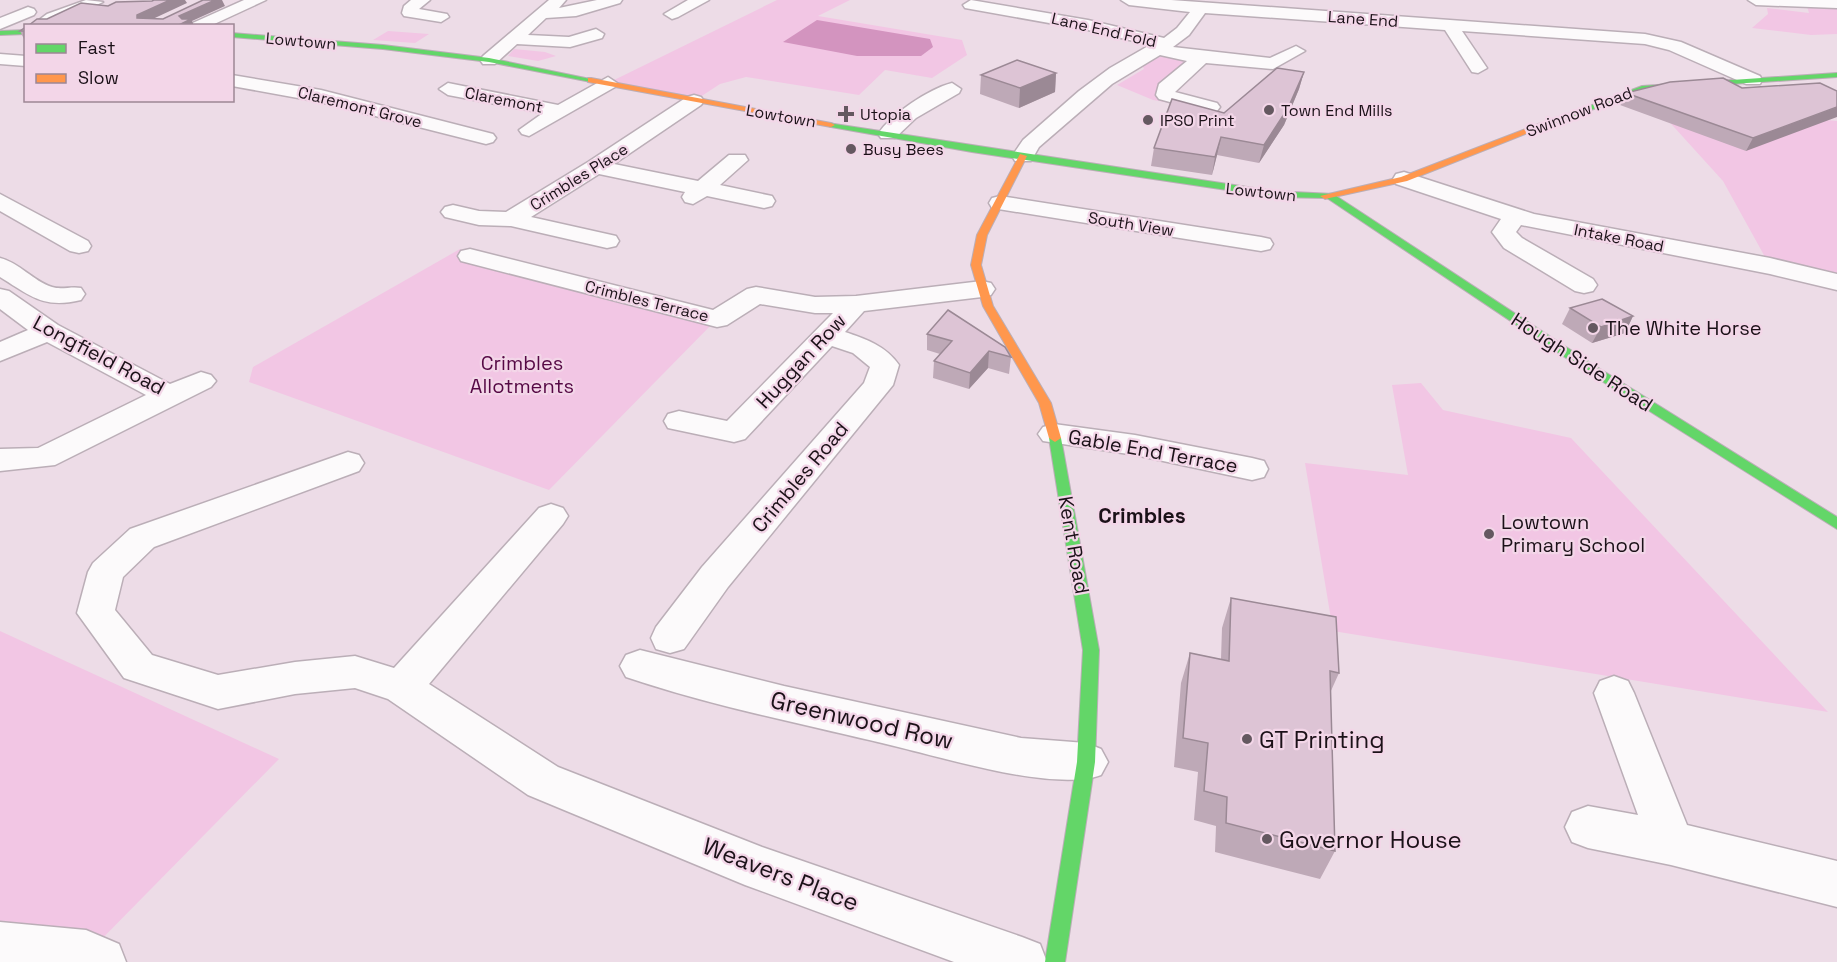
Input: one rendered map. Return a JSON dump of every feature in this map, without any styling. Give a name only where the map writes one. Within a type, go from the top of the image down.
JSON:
[{"type":"main road","points":[[0,33],[24,32]]},
{"type":"main road","name":"Lowtown","points":[[234,35],[394,48],[489,60],[694,101],[1208,186],[1290,196],[1330,196]]},
{"type":"main road","name":"Swinnow Road","points":[[1330,196],[1404,179],[1642,88],[1837,75]]},
{"type":"main road","name":"Kent Road","points":[[1023,156],[979,245],[975,265],[982,289],[1004,336],[1045,403],[1054,434],[1091,651],[1086,762],[1055,962]]},
{"type":"main road","name":"Hough Side Road","points":[[1330,196],[1585,365],[1837,524]]},
{"type":"street","points":[[199,24],[258,0]]},
{"type":"street","points":[[422,0],[412,6],[410,13],[441,17]]},
{"type":"street","points":[[489,60],[550,4],[584,9],[614,0]]},
{"type":"street","points":[[672,14],[701,0]]},
{"type":"street","name":"Lane End","points":[[1129,0],[1200,8],[1297,7],[1450,25],[1645,39],[1675,46],[1753,80]]},
{"type":"street","points":[[1756,0],[1837,3]]},
{"type":"street","points":[[42,24],[53,17],[95,2]]},
{"type":"street","name":"Lane End Fold","points":[[971,5],[1077,23],[1202,58],[1277,68],[1296,51]]},
{"type":"street","points":[[1023,156],[1030,144],[1105,80],[1161,46],[1193,20],[1200,8]]},
{"type":"street","points":[[0,24],[28,12]]},
{"type":"street","points":[[1450,25],[1478,68]]},
{"type":"street","points":[[511,39],[570,42],[596,34]]},
{"type":"street","points":[[1202,58],[1166,88],[1166,95],[1210,107]]},
{"type":"street","points":[[0,59],[24,61]]},
{"type":"street","name":"Claremont Grove","points":[[234,80],[321,96],[486,138]]},
{"type":"street","name":"Claremont","points":[[529,130],[608,83]]},
{"type":"street","name":"Claremont","points":[[448,88],[560,111]]},
{"type":"street","points":[[888,134],[909,114],[952,89]]},
{"type":"street","name":"Crimbles Place","points":[[453,212],[478,218],[512,219],[596,167],[694,101]]},
{"type":"street","points":[[698,193],[736,160]]},
{"type":"street","points":[[596,167],[667,175],[698,193],[764,201]]},
{"type":"street","name":"Intake Road","points":[[1404,179],[1515,216],[1770,266],[1837,282]]},
{"type":"street","points":[[0,201],[79,246]]},
{"type":"street","name":"South View","points":[[1000,203],[1261,244]]},
{"type":"street","points":[[1515,216],[1504,232],[1513,243],[1584,285]]},
{"type":"street","points":[[512,219],[608,241]]},
{"type":"street","name":"Crimbles Terrace","points":[[470,256],[717,319],[756,294],[815,305],[856,304]]},
{"type":"street","name":"Longfield Road","points":[[0,266],[48,296],[72,294]]},
{"type":"street","name":"Huggan Row","points":[[680,421],[734,432],[856,304],[982,289]]},
{"type":"street","name":"Longfield Road","points":[[0,297],[48,331],[169,395],[201,381]]},
{"type":"street","points":[[0,351],[48,331]]},
{"type":"street","name":"Crimbles Road","points":[[670,638],[715,577],[878,385],[885,365],[863,347],[828,334]]},
{"type":"street","points":[[0,460],[44,458],[169,395]]},
{"type":"street","name":"Gable End Terrace","points":[[1054,434],[1135,445],[1252,469]]},
{"type":"street","name":"Weavers Place","points":[[348,463],[142,538],[106,572],[96,613],[138,666],[218,692],[295,678],[355,672],[402,687],[543,780],[762,868],[1022,962]]},
{"type":"street","points":[[402,687],[551,516]]},
{"type":"street","name":"Greenwood Row","points":[[640,666],[784,703],[1021,757],[1086,762]]},
{"type":"street","points":[[1614,693],[1671,843]]},
{"type":"street","points":[[1588,827],[1671,843],[1837,884]]},
{"type":"street","points":[[0,947],[86,955],[101,962]]},
{"type":"green space","points":[[777,0],[850,0],[818,16],[962,40],[967,55],[932,78],[885,70],[859,95],[746,77],[720,84],[694,101],[608,83]]},
{"type":"green space","points":[[1807,6],[1837,7],[1837,34],[1811,35],[1752,28],[1768,14],[1767,8],[1809,13]]},
{"type":"green space","points":[[388,31],[429,34],[415,43],[373,40]]},
{"type":"green space","points":[[514,49],[545,52],[556,56],[538,61],[508,56]]},
{"type":"green space","points":[[1162,56],[1183,60],[1185,65],[1161,84],[1188,106],[1153,100],[1117,85],[1144,69],[1142,65]]},
{"type":"green space","points":[[1654,105],[1837,121],[1837,282],[1770,266],[1723,181]]},
{"type":"green space","name":"Crimbles Allotments","points":[[460,249],[470,256],[717,319],[549,490],[249,382],[253,367]]},
{"type":"green space","points":[[1421,383],[1443,410],[1571,438],[1828,712],[1333,631],[1305,463],[1408,475],[1392,385]]},
{"type":"green space","points":[[0,631],[279,759],[86,955],[0,947]]},
{"type":"shaded area","points":[[817,20],[930,39],[933,47],[921,56],[857,56],[783,42]]},
{"type":"building","points":[[170,0],[137,15],[137,18],[163,19],[203,0],[215,0],[179,16],[182,19],[191,19],[181,24],[31,24],[37,19],[47,19],[81,3],[108,6],[116,2]]},
{"type":"building","points":[[1017,60],[1056,73],[1020,88],[981,75]]},
{"type":"building","points":[[1277,68],[1304,72],[1288,108],[1264,145],[1221,137],[1215,157],[1154,148],[1172,99],[1224,113]]},
{"type":"building","points":[[1723,78],[1742,88],[1820,83],[1837,91],[1837,107],[1753,138],[1626,93],[1670,82]]},
{"type":"building","points":[[1602,299],[1633,316],[1601,327],[1570,308]]},
{"type":"building","points":[[948,310],[1005,347],[1011,357],[989,351],[970,373],[934,361],[952,341],[927,334]]},
{"type":"building","points":[[1231,598],[1336,617],[1339,673],[1330,671],[1335,851],[1226,823],[1227,797],[1204,791],[1208,743],[1183,738],[1190,653],[1229,661]]},
{"type":"traffic: fast","points":[[0,33],[24,32]]},
{"type":"traffic: fast","points":[[234,35],[383,47],[489,60],[591,80]]},
{"type":"traffic: fast","points":[[1544,125],[1642,88],[1837,75]]},
{"type":"traffic: fast","points":[[831,125],[972,149],[1273,194],[1325,196]]},
{"type":"traffic: fast","points":[[1330,196],[1585,365],[1837,524]]},
{"type":"traffic: fast","points":[[1055,438],[1091,650],[1086,762],[1055,962]]},
{"type":"traffic: slow","points":[[591,80],[831,125]]},
{"type":"traffic: slow","points":[[1325,196],[1404,179],[1544,125]]},
{"type":"traffic: slow","points":[[1023,156],[982,235],[976,265],[988,306],[1045,403],[1055,438]]},
{"type":"place","name":"Town End Mills","points":[[1269,110]]},
{"type":"place","name":"Utopia","points":[[846,114]]},
{"type":"place","name":"IPSO Print","points":[[1148,120]]},
{"type":"place","name":"Busy Bees","points":[[851,149]]},
{"type":"place","name":"The White Horse","points":[[1593,328]]},
{"type":"place","name":"Lowtown Primary School","points":[[1489,534]]},
{"type":"place","name":"GT Printing","points":[[1247,739]]},
{"type":"place","name":"Governor House","points":[[1267,839]]},
{"type":"district","name":"Crimbles","points":[[1142,515]]}]
